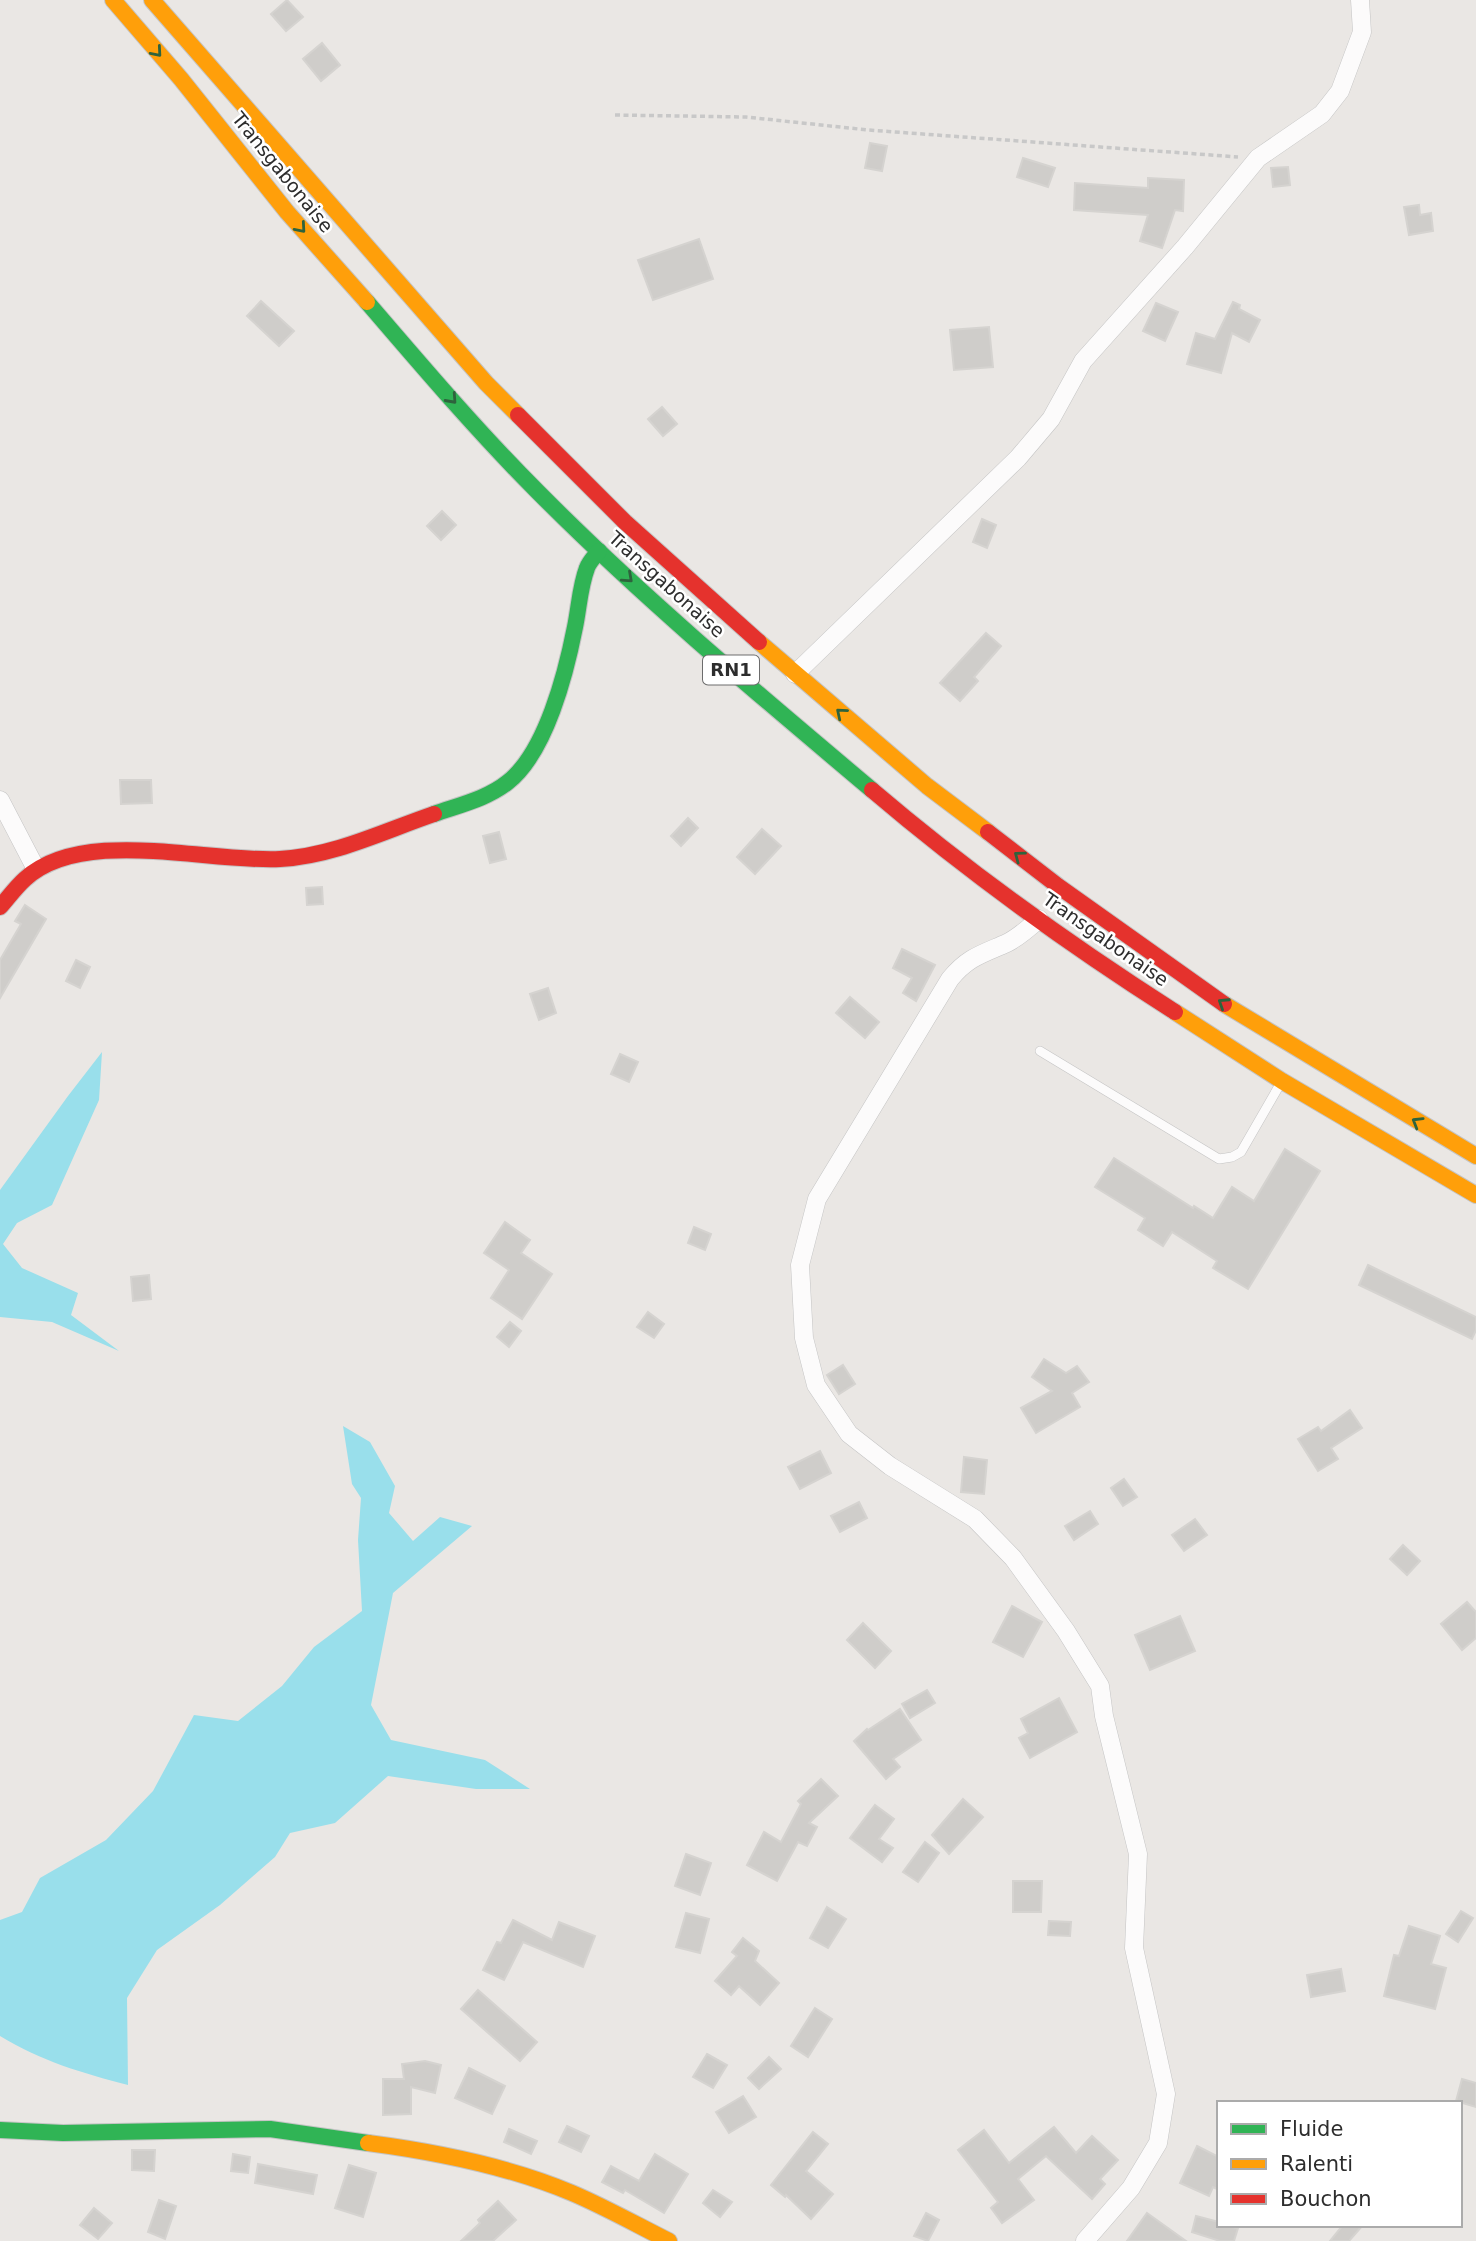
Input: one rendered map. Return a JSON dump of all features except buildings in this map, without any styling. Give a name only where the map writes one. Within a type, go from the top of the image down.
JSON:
[{"type":"main road","name":"Transgabonaise","points":[[113,0],[181,79],[287,212],[377,316],[536,490],[612,537],[795,674],[928,786],[1058,886],[1210,995],[1476,1156]]},
{"type":"main road","name":"Transgabonaise","points":[[152,0],[486,383],[612,537],[759,695],[906,819],[1122,978],[1282,1082],[1476,1195]]},
{"type":"main road","points":[[0,907],[8,893],[36,869],[55,860],[92,851],[151,850],[280,860],[307,856],[377,835],[494,793],[513,780],[530,760],[563,679],[586,566],[612,537]]},
{"type":"main road","points":[[0,2130],[63,2133],[270,2129],[378,2144],[446,2156],[519,2174],[572,2193],[669,2241]]},
{"type":"street","points":[[795,674],[1018,458],[1051,419],[1083,361],[1185,247],[1258,158],[1322,114],[1340,91],[1362,32],[1360,0]]},
{"type":"street","points":[[0,800],[36,869]]},
{"type":"street","points":[[1039,919],[1007,943],[968,960],[950,979],[817,1199],[800,1265],[804,1338],[816,1385],[849,1434],[890,1466],[975,1519],[1013,1558],[1066,1631],[1100,1686],[1104,1716],[1138,1854],[1134,1948],[1166,2094],[1158,2143],[1131,2188],[1085,2241]]},
{"type":"lane","points":[[1040,1051],[1219,1159],[1241,1152],[1282,1082]]},
{"type":"path","points":[[615,115],[746,117],[868,130],[1258,158]]},
{"type":"water","points":[[102,1052],[99,1100],[52,1205],[17,1223],[3,1244],[22,1268],[78,1293],[71,1315],[119,1351],[52,1322],[0,1317],[0,1190]]},
{"type":"water","points":[[343,1426],[370,1442],[395,1486],[389,1513],[413,1541],[440,1517],[472,1526],[393,1593],[371,1705],[391,1740],[485,1760],[530,1789],[476,1789],[388,1776],[335,1823],[290,1833],[275,1857],[220,1905],[157,1950],[127,1998],[128,2085],[62,2065],[15,2045],[0,2036],[0,1920],[22,1912],[40,1878],[106,1840],[153,1791],[194,1715],[238,1721],[282,1686],[314,1647],[362,1611],[358,1540],[361,1498],[352,1484]]},
{"type":"traffic: fast","points":[[367,302],[493,445],[577,530],[701,644],[872,790]]},
{"type":"traffic: fast","points":[[434,814],[500,788],[521,769],[533,752],[544,732],[560,688],[585,575],[599,551]]},
{"type":"traffic: fast","points":[[0,2130],[63,2133],[270,2129],[368,2143]]},
{"type":"traffic: slow","points":[[113,0],[181,79],[287,212],[367,302]]},
{"type":"traffic: slow","points":[[152,0],[486,383],[518,415]]},
{"type":"traffic: slow","points":[[759,642],[927,786],[988,832]]},
{"type":"traffic: slow","points":[[1224,1004],[1476,1156]]},
{"type":"traffic: slow","points":[[1175,1012],[1282,1081],[1476,1195]]},
{"type":"traffic: slow","points":[[368,2143],[446,2156],[548,2183],[669,2241]]},
{"type":"traffic: jam","points":[[518,415],[625,522],[759,642]]},
{"type":"traffic: jam","points":[[872,790],[1020,906],[1175,1012]]},
{"type":"traffic: jam","points":[[0,907],[25,879],[50,863],[79,854],[112,850],[250,859],[300,857],[358,842],[434,814]]},
{"type":"traffic: jam","points":[[988,832],[1058,886],[1224,1004]]}]
